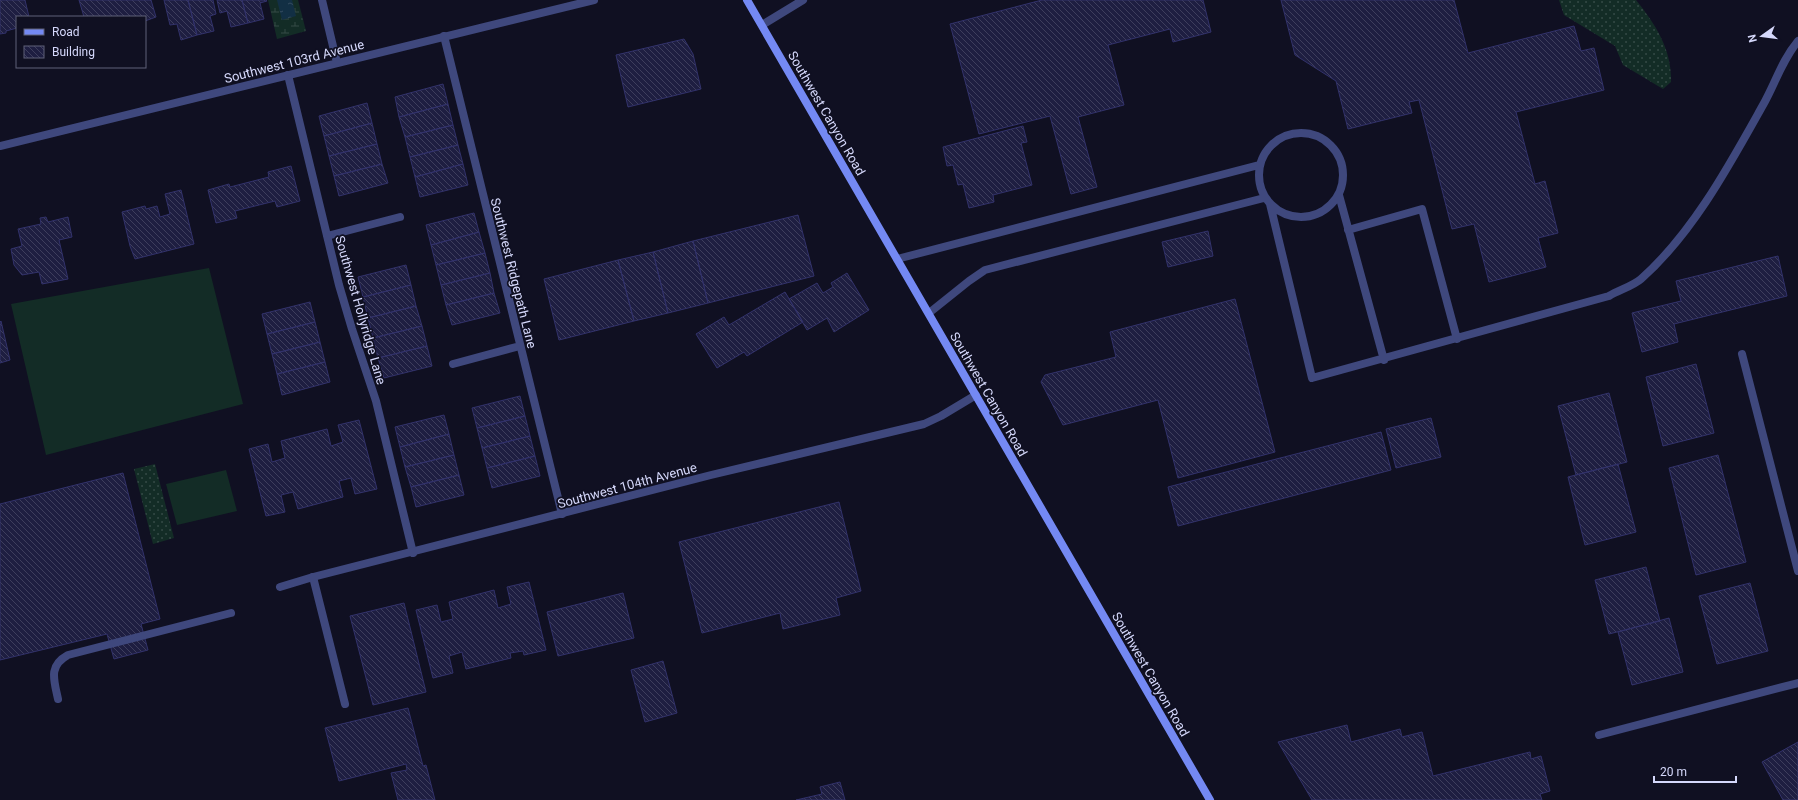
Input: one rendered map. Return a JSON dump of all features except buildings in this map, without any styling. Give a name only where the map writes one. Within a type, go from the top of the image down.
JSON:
[{"type":"main road","name":"Southwest Canyon Road","points":[[747,0],[1210,800]]},
{"type":"street","points":[[322,0],[337,63]]},
{"type":"street","name":"Southwest 103rd Avenue","points":[[0,146],[594,0]]},
{"type":"street","points":[[762,25],[803,0]]},
{"type":"street","name":"Southwest Ridgepath Lane","points":[[444,36],[562,514]]},
{"type":"street","points":[[1267,201],[1284,214],[1296,218],[1309,217],[1321,213],[1331,206],[1339,195],[1343,181],[1342,167],[1337,154],[1328,142],[1315,135],[1301,133],[1287,135],[1274,142],[1265,152],[1259,165],[1258,177],[1260,188],[1267,201],[1312,378],[1384,360],[1609,296],[1640,280],[1682,235],[1721,177],[1764,104],[1790,51],[1798,41]]},
{"type":"street","name":"Southwest Hollyridge Lane","points":[[288,75],[327,236],[352,329],[376,401],[413,552]]},
{"type":"street","points":[[897,259],[1259,165]]},
{"type":"street","points":[[1339,195],[1384,360]]},
{"type":"street","points":[[929,313],[968,281],[985,270],[1267,201]]},
{"type":"street","points":[[1348,230],[1422,209],[1457,339]]},
{"type":"street","points":[[327,236],[400,217]]},
{"type":"street","points":[[453,364],[520,346]]},
{"type":"street","points":[[1742,354],[1798,571]]},
{"type":"street","name":"Southwest 104th Avenue","points":[[280,588],[313,577],[712,475],[924,424],[941,416],[976,395]]},
{"type":"street","points":[[313,577],[345,704]]},
{"type":"street","points":[[58,698],[54,679],[55,667],[59,660],[68,655],[231,613]]},
{"type":"street","points":[[1599,735],[1798,683]]},
{"type":"green space","points":[[268,0],[298,0],[306,31],[277,39]]},
{"type":"green space","points":[[1559,0],[1636,0],[1656,28],[1666,49],[1671,70],[1671,82],[1663,89],[1623,65],[1615,46],[1564,15]]},
{"type":"green space","points":[[209,268],[243,404],[46,455],[11,304]]},
{"type":"green space","points":[[155,464],[174,538],[153,544],[134,469]]},
{"type":"green space","points":[[226,470],[237,511],[177,525],[166,484]]},
{"type":"water","points":[[277,0],[292,0],[296,16],[282,20]]}]
